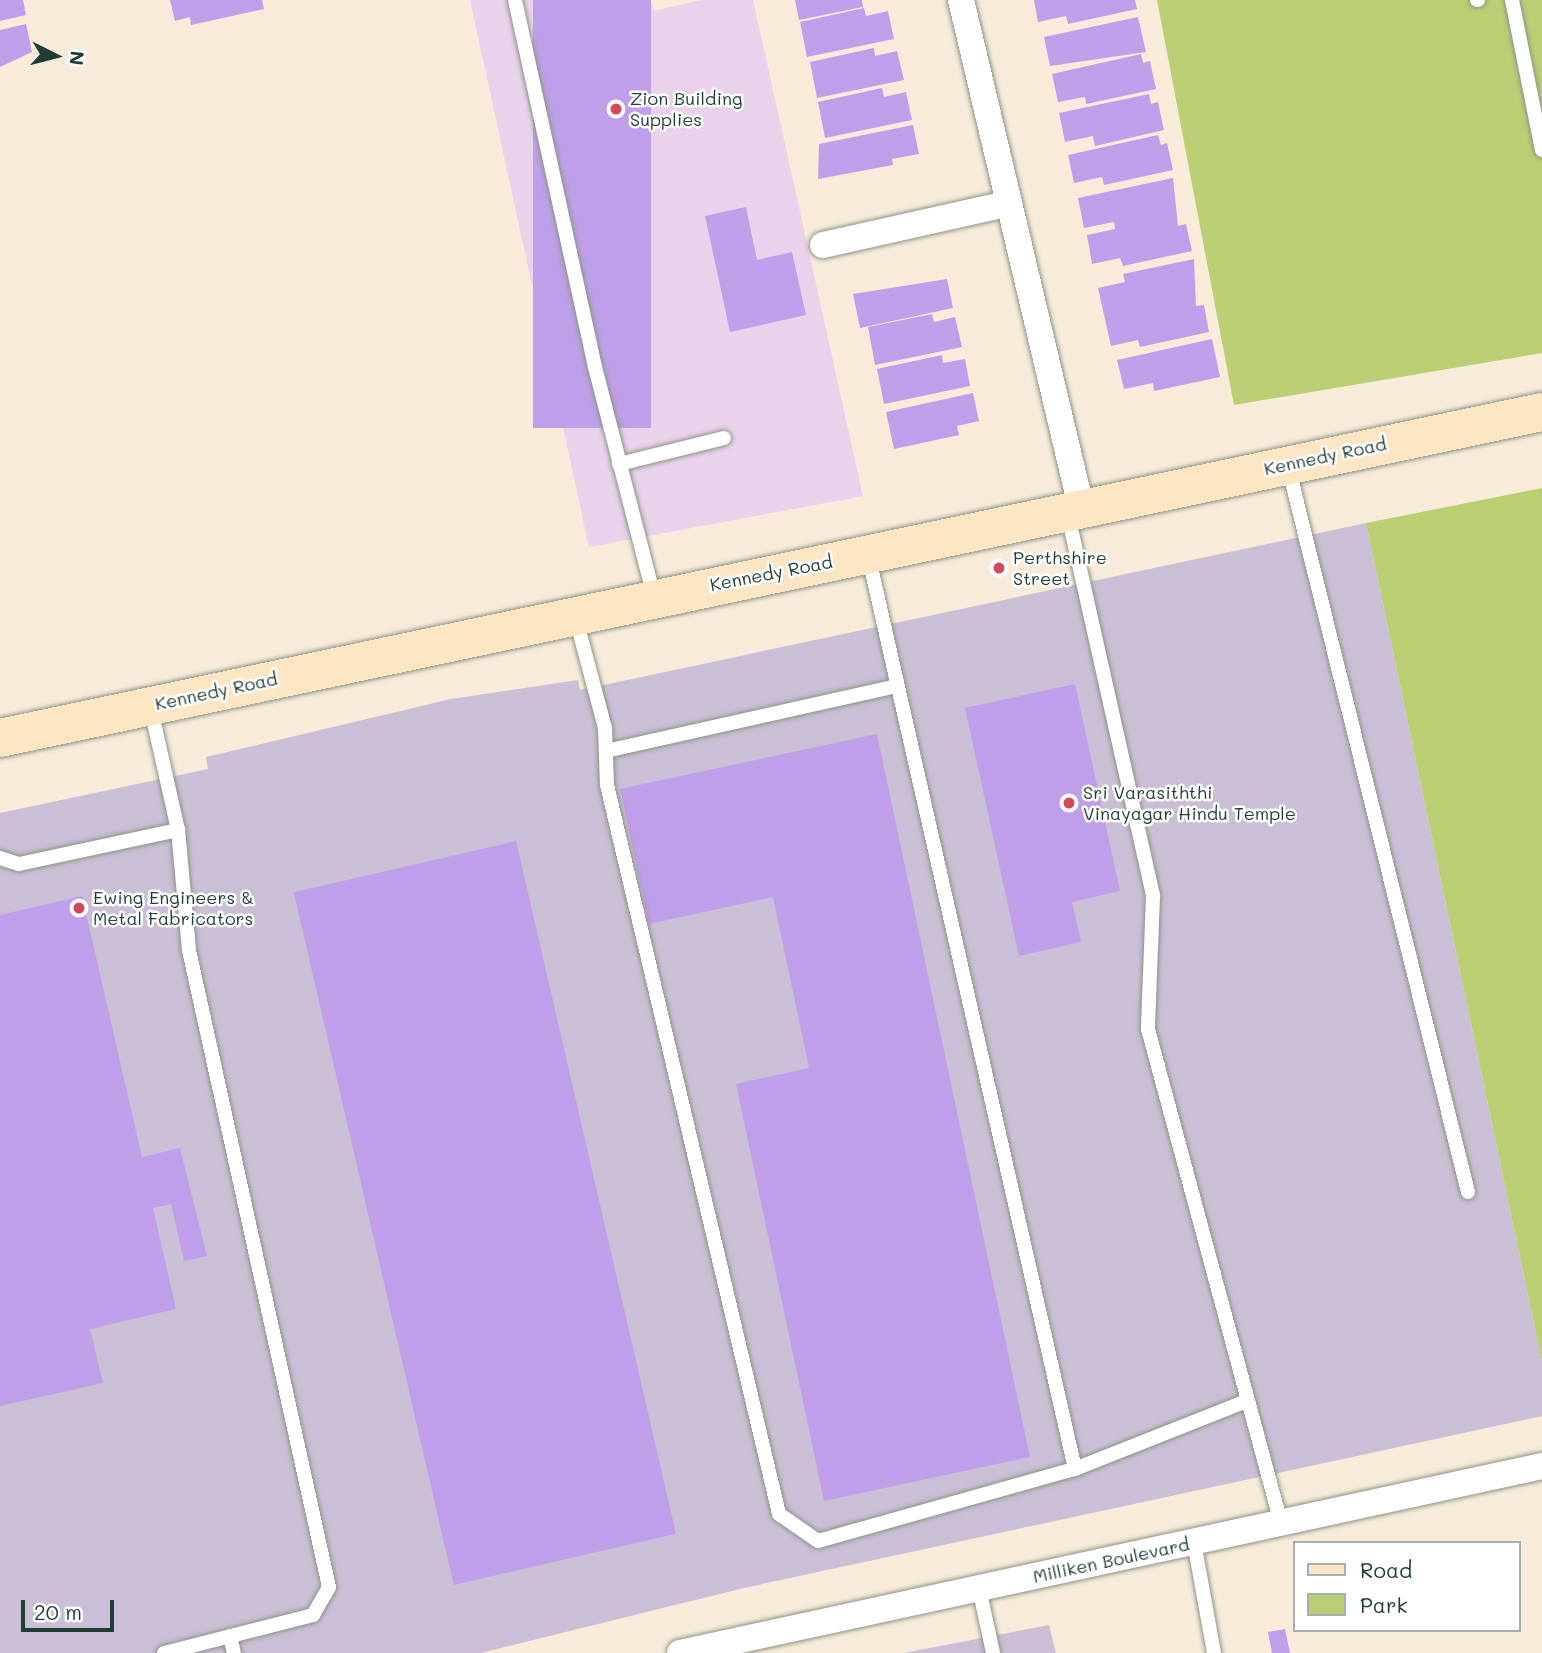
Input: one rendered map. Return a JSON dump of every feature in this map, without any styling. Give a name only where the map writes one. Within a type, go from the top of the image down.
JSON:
[{"type":"main road","name":"Kennedy Road","points":[[0,738],[574,612],[1542,412]]},
{"type":"street","points":[[961,0],[1074,508]]},
{"type":"street","points":[[823,245],[1006,204]]},
{"type":"street","name":"Milliken Boulevard","points":[[681,1653],[734,1647],[979,1588],[1542,1466]]},
{"type":"lane","points":[[515,0],[619,464],[654,596]]},
{"type":"lane","points":[[1512,0],[1542,150]]},
{"type":"lane","points":[[619,464],[724,438]]},
{"type":"lane","points":[[1288,464],[1468,1192]]},
{"type":"lane","points":[[1074,508],[1153,896],[1147,1029],[1281,1523]]},
{"type":"lane","points":[[868,553],[1075,1469]]},
{"type":"lane","points":[[574,612],[606,751],[607,785],[779,1514],[818,1541],[1075,1469],[1247,1401]]},
{"type":"lane","points":[[606,751],[897,686]]},
{"type":"lane","points":[[151,706],[178,830],[189,950],[329,1587],[313,1615],[164,1653]]},
{"type":"lane","points":[[0,858],[19,864],[178,830]]},
{"type":"lane","points":[[1194,1542],[1214,1653]]},
{"type":"lane","points":[[979,1588],[993,1653]]},
{"type":"lane","points":[[230,1636],[234,1653]]},
{"type":"shaded area","points":[[470,0],[651,0],[654,11],[701,0],[753,0],[863,496],[589,547]]},
{"type":"shaded area","points":[[1366,523],[1542,1362],[1542,1416],[744,1588],[481,1653],[0,1653],[0,813],[208,769],[206,757],[451,699],[578,680],[580,690]]},
{"type":"shaded area","points":[[1049,1625],[1056,1653],[904,1653]]},
{"type":"green space","points":[[1157,0],[1542,0],[1542,353],[1234,405]]},
{"type":"green space","points":[[1542,488],[1542,1362],[1366,523]]},
{"type":"building","points":[[0,0],[23,0],[26,15],[0,21]]},
{"type":"building","points":[[170,0],[262,0],[264,9],[191,25],[190,17],[175,21]]},
{"type":"building","points":[[533,0],[651,0],[651,428],[533,428]]},
{"type":"building","points":[[795,0],[862,0],[863,7],[799,20]]},
{"type":"building","points":[[1034,0],[1135,0],[1137,9],[1068,24],[1066,16],[1038,22]]},
{"type":"building","points":[[864,8],[866,16],[888,11],[894,39],[807,57],[800,22]]},
{"type":"building","points":[[1138,17],[1146,52],[1050,66],[1044,37]]},
{"type":"building","points":[[26,24],[32,52],[0,67],[0,30]]},
{"type":"building","points":[[874,48],[875,56],[897,51],[904,80],[817,98],[810,62]]},
{"type":"building","points":[[1141,54],[1143,63],[1150,61],[1156,89],[1086,104],[1085,97],[1058,102],[1052,74]]},
{"type":"building","points":[[882,88],[884,97],[906,92],[912,120],[825,138],[818,102]]},
{"type":"building","points":[[1149,94],[1151,104],[1158,102],[1164,130],[1095,146],[1093,136],[1065,142],[1059,113]]},
{"type":"building","points":[[913,125],[919,154],[892,159],[893,165],[818,179],[819,144]]},
{"type":"building","points":[[1158,135],[1161,145],[1167,143],[1173,170],[1104,185],[1102,177],[1074,183],[1068,155]]},
{"type":"building","points":[[1173,178],[1178,226],[1186,224],[1192,251],[1123,266],[1120,258],[1092,264],[1087,235],[1115,229],[1114,222],[1084,228],[1078,198]]},
{"type":"building","points":[[746,207],[757,260],[792,252],[806,315],[730,332],[705,216]]},
{"type":"building","points":[[1194,259],[1196,306],[1204,305],[1209,332],[1140,347],[1138,340],[1111,346],[1098,288],[1125,282],[1123,274]]},
{"type":"building","points":[[947,279],[953,308],[860,328],[853,294]]},
{"type":"building","points":[[932,314],[934,322],[955,317],[962,347],[875,365],[868,327]]},
{"type":"building","points":[[1212,339],[1220,377],[1154,391],[1153,383],[1124,389],[1117,360]]},
{"type":"building","points":[[942,355],[943,363],[965,359],[970,386],[884,404],[877,369]]},
{"type":"building","points":[[973,393],[979,421],[957,426],[959,435],[894,449],[886,412]]},
{"type":"building","points":[[1075,684],[1120,891],[1072,902],[1081,942],[1019,956],[965,708]]},
{"type":"building","points":[[877,734],[1030,1457],[824,1501],[736,1084],[809,1068],[773,897],[649,924],[620,789]]},
{"type":"building","points":[[516,841],[676,1534],[454,1585],[294,892]]},
{"type":"building","points":[[82,896],[142,1157],[180,1148],[207,1256],[184,1261],[171,1204],[153,1208],[176,1309],[90,1329],[103,1383],[0,1406],[0,915]]},
{"type":"building","points":[[1285,1629],[1290,1653],[1272,1653],[1268,1632]]},
{"type":"place","name":"Zion Building Supplies","points":[[616,109]]},
{"type":"place","name":"Perthshire Street","points":[[999,568]]},
{"type":"place","name":"Sri Varasiththi Vinayagar Hindu Temple","points":[[1069,803]]},
{"type":"place","name":"Ewing Engineers & Metal Fabricators","points":[[79,908]]}]
